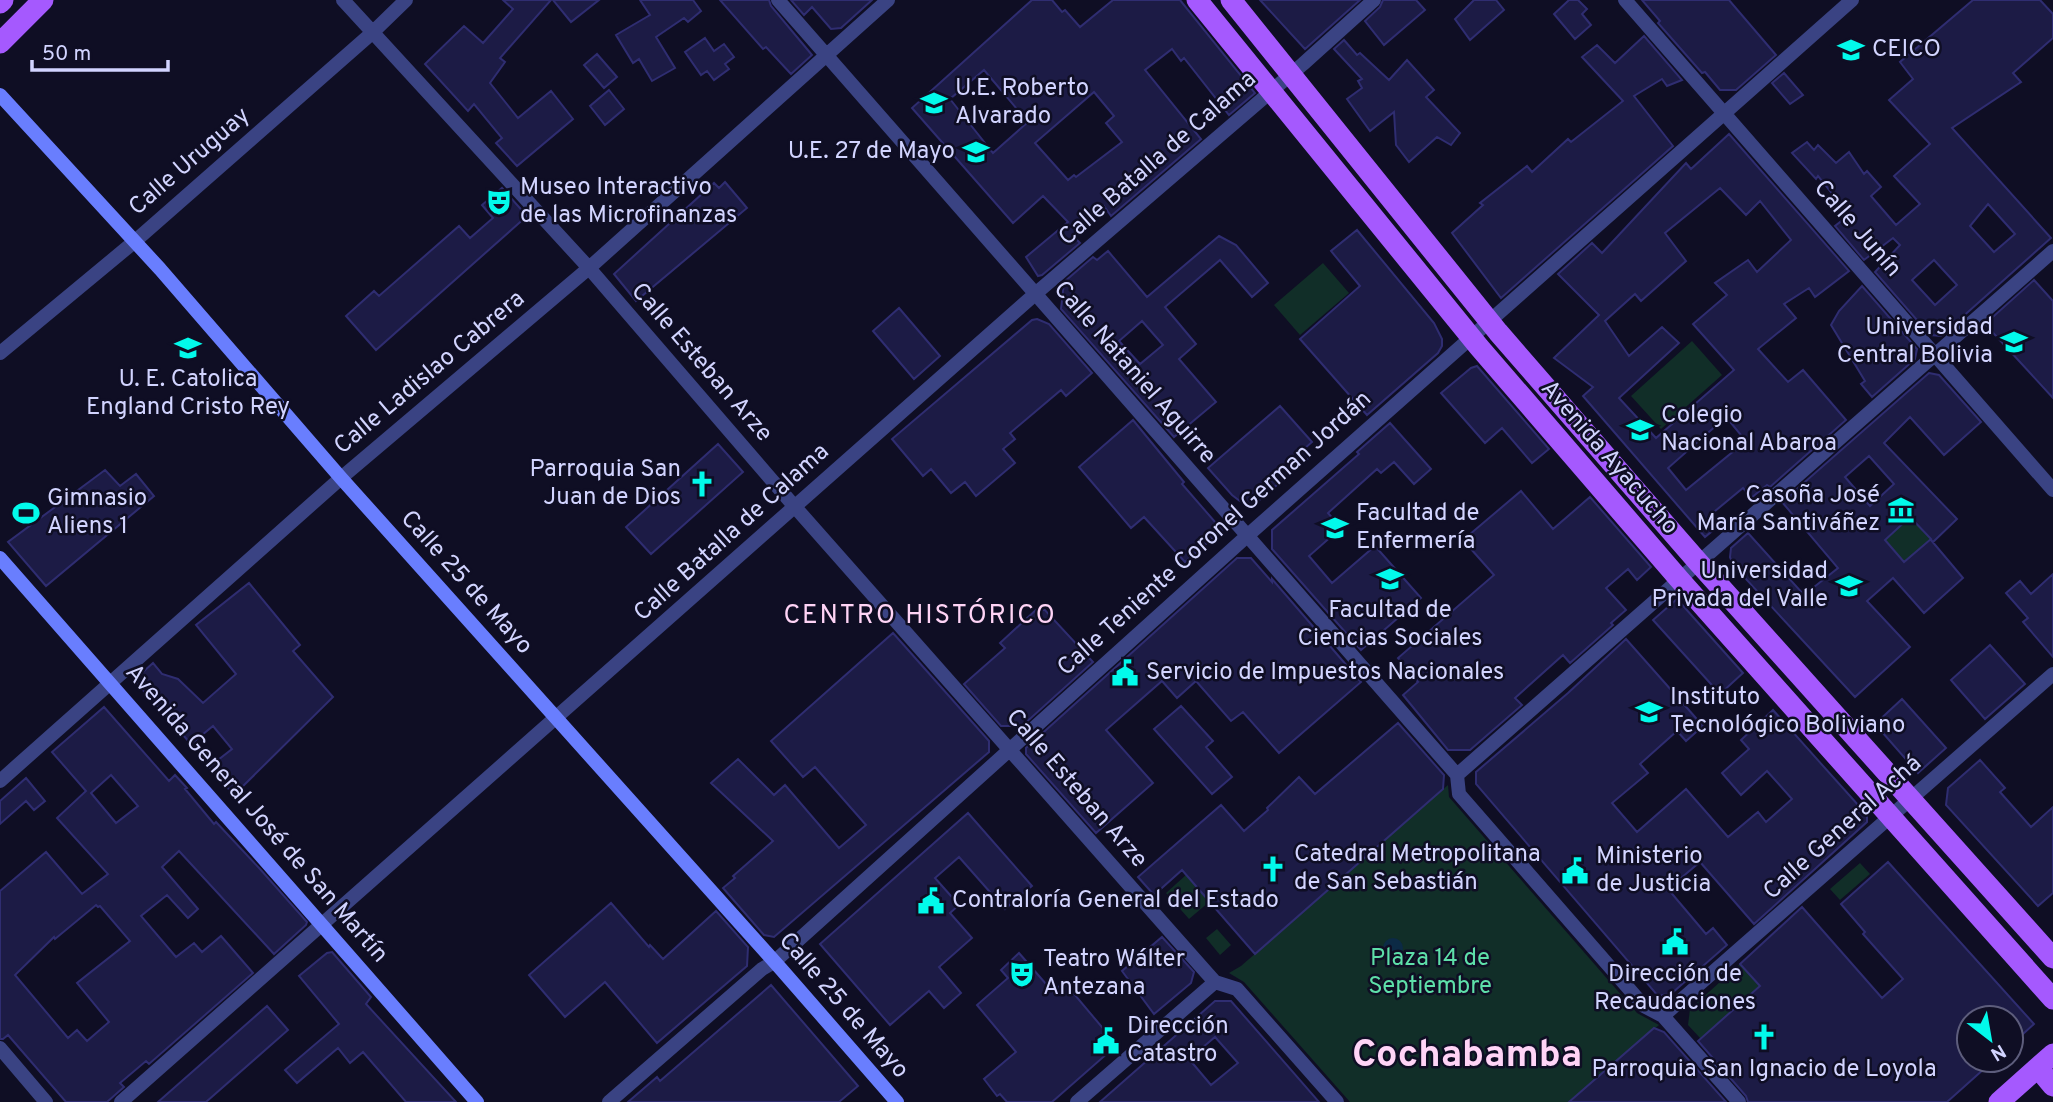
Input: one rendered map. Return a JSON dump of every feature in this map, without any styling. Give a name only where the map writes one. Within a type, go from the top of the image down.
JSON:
[{"type":"main road","points":[[0,43],[43,0]]},
{"type":"main road","name":"Avenida Ayacucho","points":[[1197,0],[1471,337],[1679,579],[2053,999]]},
{"type":"main road","name":"Avenida Ayacucho","points":[[1231,0],[1490,321],[1698,562],[2053,958]]},
{"type":"main road","name":"Calle 25 de Mayo","points":[[0,95],[134,242],[897,1102]]},
{"type":"main road","name":"Avenida General José de San Martín","points":[[0,558],[477,1102]]},
{"type":"main road","points":[[1999,1102],[2045,1061],[2053,1088],[2040,1102]]},
{"type":"street","name":"Calle Esteban Arze","points":[[342,0],[589,268],[1215,982]]},
{"type":"street","name":"Calle Uruguay","points":[[0,353],[134,242],[406,0]]},
{"type":"street","name":"Calle Nataniel Aguirre","points":[[778,0],[1457,775]]},
{"type":"street","name":"Calle Ladislao Cabrera","points":[[0,781],[341,478],[589,268],[888,0]]},
{"type":"street","name":"Calle Batalla de Calama","points":[[121,1102],[1034,295],[1374,0]]},
{"type":"street","name":"Calle Junín","points":[[1625,0],[2053,489]]},
{"type":"street","name":"Calle Teniente Coronel German Jordán","points":[[609,1102],[762,969],[774,962],[1247,536],[1852,0]]},
{"type":"street","points":[[1739,1102],[1663,1016],[1644,1006],[1459,794],[1457,775],[2053,251]]},
{"type":"street","name":"Calle General Achá","points":[[1663,1016],[2053,674]]},
{"type":"street","points":[[1077,1102],[1215,982],[1237,989],[1337,1102]]},
{"type":"street","points":[[0,1048],[46,1102]]},
{"type":"green space","points":[[1323,263],[1349,293],[1300,335],[1274,305]]},
{"type":"green space","points":[[1692,341],[1722,375],[1661,429],[1631,396]]},
{"type":"green space","points":[[1910,517],[1931,539],[1904,562],[1885,540]]},
{"type":"green space","name":"Plaza 14 de Septiembre","points":[[1448,785],[1449,797],[1637,1013],[1659,1025],[1569,1102],[1350,1102],[1244,982],[1229,973],[1241,966]]},
{"type":"green space","points":[[1860,863],[1870,874],[1840,900],[1830,889]]},
{"type":"green space","points":[[1186,875],[1209,902],[1189,919],[1166,893]]},
{"type":"green space","points":[[1217,929],[1231,945],[1220,955],[1206,938]]},
{"type":"green space","points":[[1740,964],[1760,986],[1701,1039],[1688,1025],[1690,1009]]},
{"type":"water","points":[[1393,938],[1400,941],[1403,948],[1400,955],[1393,958],[1386,955],[1383,948],[1386,941]]},
{"type":"building","points":[[503,0],[551,0],[500,58],[505,62],[490,83],[518,118],[551,91],[573,119],[517,166],[496,143],[502,138],[474,104],[468,111],[425,64],[464,26],[483,43],[513,9]]},
{"type":"building","points":[[553,0],[599,0],[571,22]]},
{"type":"building","points":[[640,0],[693,0],[701,11],[688,22],[684,18],[656,37],[675,68],[652,81],[639,59],[633,63],[616,35],[650,15]]},
{"type":"building","points":[[720,0],[769,0],[771,6],[812,55],[791,74],[766,47],[763,49]]},
{"type":"building","points":[[791,0],[872,0],[841,28],[831,29],[812,7],[804,15]]},
{"type":"building","points":[[1032,0],[1052,0],[1080,27],[1113,0],[1180,0],[1255,93],[1229,115],[1184,58],[1181,61],[1172,49],[1145,70],[1201,139],[1111,216],[1104,206],[1074,237],[1080,243],[1038,276],[1026,257],[1068,222],[1043,196],[1013,223],[912,108]],"holes":[[[984,70],[1028,122],[993,153],[950,99]],[[1094,92],[1114,116],[1106,123],[1122,142],[1076,177],[1074,175],[1068,180],[1035,143]]]},
{"type":"building","points":[[1260,0],[1360,0],[1305,49]]},
{"type":"building","points":[[1383,0],[1416,0],[1425,10],[1384,45],[1365,21],[1380,7]]},
{"type":"building","points":[[1474,0],[1496,0],[1504,10],[1470,40],[1455,19]]},
{"type":"building","points":[[1569,0],[1578,0],[1587,9],[1582,14],[1591,25],[1575,39],[1554,14]]},
{"type":"building","points":[[1642,0],[1729,0],[1776,55],[1736,90],[1720,90],[1658,23],[1660,21]]},
{"type":"building","points":[[1973,0],[2040,0],[2053,14],[2053,38],[2013,73],[2021,82],[1952,128],[2051,238],[1941,336],[1930,335],[1875,272],[1900,245],[1893,238],[1864,260],[1835,226],[1849,215],[1818,176],[1816,179],[1792,153],[1807,142],[1814,150],[1818,145],[1836,163],[1849,152],[1864,174],[1867,171],[1881,187],[1871,196],[1896,225],[1920,204],[1894,176],[1930,144],[1889,100],[1913,79],[1900,62]],"holes":[[[1988,204],[2015,234],[1994,252],[1970,226]],[[1934,260],[1957,285],[1935,305],[1912,280]]]},
{"type":"building","points":[[1644,36],[1682,80],[1667,86],[1662,79],[1634,96],[1673,146],[1501,298],[1452,233],[1483,205],[1480,203],[1527,166],[1532,172],[1568,139],[1571,142],[1623,101],[1582,57],[1597,45],[1615,63]]},
{"type":"building","points":[[705,38],[714,51],[724,44],[734,57],[725,64],[729,69],[714,80],[707,71],[701,75],[685,52]]},
{"type":"building","points":[[1344,40],[1357,55],[1360,53],[1389,80],[1407,60],[1434,90],[1426,97],[1460,133],[1451,145],[1437,137],[1409,162],[1396,145],[1394,112],[1370,131],[1347,99],[1362,88],[1358,81],[1362,79],[1334,49]]},
{"type":"building","points":[[597,54],[617,77],[604,88],[584,65]]},
{"type":"building","points":[[1784,73],[1803,95],[1790,104],[1772,83]]},
{"type":"building","points":[[609,90],[624,109],[605,125],[590,106]]},
{"type":"building","points":[[1729,134],[1849,271],[1815,297],[1809,288],[1784,304],[1796,318],[1758,349],[1788,382],[1803,370],[1846,420],[1770,487],[1767,485],[1751,498],[1743,488],[1709,516],[1717,527],[1705,537],[1583,396],[1593,387],[1554,358],[1599,315],[1558,274],[1592,243],[1602,253],[1686,163],[1691,169]],"holes":[[[1720,188],[1746,215],[1760,201],[1791,240],[1757,272],[1748,260],[1715,283],[1727,295],[1693,324],[1734,370],[1656,438],[1619,398],[1679,343],[1662,327],[1629,356],[1605,321],[1635,294],[1641,301],[1686,261],[1665,233]],[[1726,417],[1746,441],[1686,490],[1668,468]]]},
{"type":"building","points":[[725,182],[747,208],[636,301],[614,274],[714,183],[719,188]]},
{"type":"building","points":[[502,188],[527,216],[376,350],[346,316],[374,291],[379,296],[459,226],[470,238],[493,218],[482,205]]},
{"type":"building","points":[[1357,230],[1434,323],[1442,339],[1438,353],[1367,415],[1300,339],[1360,286],[1331,251]]},
{"type":"building","points":[[1219,236],[1236,245],[1268,283],[1252,297],[1220,260],[1165,307],[1196,344],[1179,359],[1216,402],[1174,437],[1061,309],[1064,282],[1093,257],[1097,260],[1108,251],[1147,297]],"holes":[[[1142,321],[1163,345],[1140,364],[1119,341]]]},
{"type":"building","name":"Universidad Central Bolivia","points":[[2034,280],[2053,301],[2053,398],[1985,324]]},
{"type":"building","points":[[1862,286],[1917,349],[1915,359],[1872,397],[1861,384],[1865,381],[1831,325],[1839,311]]},
{"type":"building","points":[[899,308],[940,356],[914,379],[873,331]]},
{"type":"building","points":[[1037,319],[1049,324],[1092,373],[1066,396],[1061,390],[1010,433],[1015,439],[1003,449],[1015,463],[976,496],[965,482],[951,493],[931,469],[923,476],[892,439],[1032,320]]},
{"type":"building","points":[[1477,366],[1549,449],[1532,463],[1502,428],[1485,443],[1441,393]]},
{"type":"building","points":[[1929,373],[1939,375],[1981,422],[1944,455],[1910,417],[1884,443],[1957,519],[1933,542],[1931,540],[1963,578],[1924,613],[1893,578],[1867,601],[1910,647],[1855,697],[1733,565],[1730,557],[1731,548],[1748,533],[1804,595],[1838,568],[1782,502]],"holes":[[[1869,456],[1894,484],[1870,506],[1845,477]],[[1910,517],[1931,539],[1904,562],[1885,540]]]},
{"type":"building","points":[[1280,406],[1312,442],[1304,449],[1311,456],[1257,502],[1245,505],[1232,495],[1208,468]]},
{"type":"building","points":[[1133,420],[1184,482],[1182,484],[1222,530],[1185,562],[1144,517],[1131,528],[1079,467]]},
{"type":"building","points":[[1390,423],[1431,469],[1414,484],[1394,462],[1381,473],[1377,469],[1328,513],[1341,528],[1309,556],[1332,583],[1375,546],[1421,598],[1361,650],[1272,549],[1272,530],[1359,454],[1357,452]]},
{"type":"building","name":"Parroquia San Juan de Dios","points":[[718,444],[743,472],[651,554],[626,527]]},
{"type":"building","points":[[105,470],[120,486],[136,474],[154,496],[46,586],[8,542]]},
{"type":"building","points":[[1521,491],[1553,529],[1590,497],[1651,567],[1637,580],[1628,569],[1606,588],[1626,610],[1611,623],[1613,625],[1570,663],[1563,655],[1515,698],[1522,705],[1470,750],[1448,750],[1403,695],[1418,682],[1398,658],[1494,575],[1463,540]]},
{"type":"building","points":[[1237,558],[1251,558],[1272,582],[1272,579],[1361,682],[1279,753],[1243,712],[1231,721],[1196,681],[1177,698],[1162,681],[1106,730],[1153,783],[1096,833],[1026,754],[1026,748]]},
{"type":"building","points":[[2053,574],[2053,657],[2023,622],[2028,618],[2006,593],[2020,581],[2031,594]]},
{"type":"building","points":[[249,583],[300,645],[293,651],[333,697],[234,795],[209,767],[232,749],[213,726],[191,744],[134,680],[153,663],[162,674],[178,679],[203,703],[236,674],[196,625]]},
{"type":"building","points":[[1677,599],[1743,673],[1720,694],[1653,620]]},
{"type":"building","points":[[1037,609],[1040,612],[1044,609],[1093,662],[1022,726],[1001,726],[964,684],[1005,648],[1000,643]]},
{"type":"building","points":[[893,633],[989,741],[989,752],[774,937],[764,935],[723,888],[773,841],[711,783],[738,759],[774,795],[785,785],[839,848],[866,825],[815,767],[803,777],[771,741]]},
{"type":"building","points":[[1626,639],[1703,726],[1686,741],[1677,731],[1640,764],[1648,773],[1612,803],[1637,832],[1686,789],[1728,837],[1758,812],[1766,822],[1792,799],[1767,771],[1741,795],[1722,773],[1749,749],[1741,740],[1773,710],[1867,815],[1867,822],[1754,924],[1700,862],[1668,889],[1706,934],[1713,928],[1727,945],[1672,993],[1658,996],[1476,784],[1476,772]]},
{"type":"building","points":[[1990,645],[2025,684],[1985,719],[1951,680]]},
{"type":"building","points":[[1902,699],[1946,748],[1918,773],[1875,724]]},
{"type":"building","points":[[1181,706],[1213,741],[1206,747],[1232,777],[1212,794],[1154,729]]},
{"type":"building","points":[[104,707],[169,781],[175,775],[214,824],[216,822],[307,922],[274,954],[179,851],[162,867],[198,909],[188,918],[167,895],[141,916],[176,957],[194,943],[202,952],[221,936],[253,973],[149,1064],[146,1061],[120,1083],[124,1087],[107,1102],[66,1102],[8,1035],[0,1039],[0,891],[46,852],[82,894],[108,874],[57,818],[86,791],[52,752]],"holes":[[[111,775],[138,806],[116,823],[91,793]],[[96,905],[100,906],[130,941],[77,983],[109,1022],[87,1041],[77,1030],[68,1038],[15,975],[54,937],[55,939]]]},
{"type":"building","name":"Catedral Metropolitana de San Sebastián","points":[[1398,723],[1444,775],[1443,789],[1255,954],[1182,870],[1154,895],[1138,877],[1221,805],[1244,831],[1299,777],[1315,794]]},
{"type":"building","points":[[1980,760],[2005,788],[2000,792],[2031,827],[2053,807],[2053,893],[2038,906],[1946,805],[1948,788]]},
{"type":"building","points":[[26,778],[45,801],[34,810],[26,801],[0,824],[0,801]]},
{"type":"building","points":[[968,813],[1032,886],[1005,909],[959,857],[935,878],[959,905],[950,913],[972,938],[939,967],[961,993],[944,1008],[929,991],[890,1025],[820,944]]},
{"type":"building","points":[[1888,862],[2016,1004],[1955,1004],[1955,1074],[1978,1074],[1947,1102],[1748,1102],[1746,1096],[1698,1041],[1760,986],[1740,964],[1802,907],[1882,998],[1903,979],[1863,934],[1865,932],[1841,904]]},
{"type":"building","points":[[611,903],[663,959],[716,911],[748,947],[747,966],[657,1043],[605,982],[565,1017],[529,975]]},
{"type":"building","points":[[1162,937],[1194,972],[1191,983],[1154,1014],[1122,971]]},
{"type":"building","points":[[332,952],[371,997],[366,1004],[456,1102],[406,1102],[363,1052],[350,1063],[338,1048],[297,1083],[285,1070],[339,1024],[299,976],[327,953]]},
{"type":"building","points":[[1019,953],[1053,992],[1064,982],[1117,1045],[1052,1102],[1007,1102],[1000,1094],[997,1096],[984,1079],[1016,1052],[977,1005],[1008,978],[1001,970]]},
{"type":"building","points":[[771,985],[858,1086],[839,1102],[628,1102],[657,1077],[660,1081]]},
{"type":"building","points":[[1215,1001],[1231,1001],[1319,1102],[1100,1102]],"holes":[[[1215,1037],[1238,1063],[1211,1085],[1189,1059]]]},
{"type":"building","points":[[267,1006],[288,1030],[206,1102],[158,1102]]},
{"type":"building","points":[[2025,1014],[2034,1024],[2025,1032]]},
{"type":"building","points":[[1654,1028],[1664,1032],[1726,1102],[1569,1102]]},
{"type":"place","name":"CEICO","points":[[1851,50]]},
{"type":"place","name":"U.E. Roberto Alvarado","points":[[934,103]]},
{"type":"place","name":"U.E. 27 de Mayo","points":[[976,152]]},
{"type":"place","name":"Museo Interactivo de las Microfinanzas","points":[[499,202]]},
{"type":"place","name":"Universidad Central Bolivia","points":[[2014,342]]},
{"type":"place","name":"U. E. Catolica England Cristo Rey","points":[[188,348]]},
{"type":"place","name":"Colegio Nacional Abaroa","points":[[1640,430]]},
{"type":"place","name":"Parroquia San Juan de Dios","points":[[702,484]]},
{"type":"place","name":"Casoña José María Santiváñez","points":[[1901,510]]},
{"type":"place","name":"Gimnasio Aliens 1","points":[[26,513]]},
{"type":"place","name":"Facultad de Enfermería","points":[[1335,528]]},
{"type":"place","name":"Facultad de Ciencias Sociales","points":[[1390,579]]},
{"type":"place","name":"Universidad Privada del Valle","points":[[1849,586]]},
{"type":"place","name":"Servicio de Impuestos Nacionales","points":[[1125,673]]},
{"type":"place","name":"Instituto Tecnológico Boliviano","points":[[1649,712]]},
{"type":"place","name":"Catedral Metropolitana de San Sebastián","points":[[1273,869]]},
{"type":"place","name":"Ministerio de Justicia","points":[[1575,871]]},
{"type":"place","name":"Contraloría General del Estado","points":[[931,901]]},
{"type":"place","name":"Dirección de Recaudaciones","points":[[1675,942]]},
{"type":"place","name":"Teatro Wálter Antezana","points":[[1022,974]]},
{"type":"place","name":"Parroquia San Ignacio de Loyola","points":[[1764,1037]]},
{"type":"place","name":"Dirección Catastro","points":[[1106,1041]]},
{"type":"district","name":"CENTRO HISTÓRICO","points":[[920,616]]},
{"type":"district","name":"Cochabamba","points":[[1467,1056]]}]
